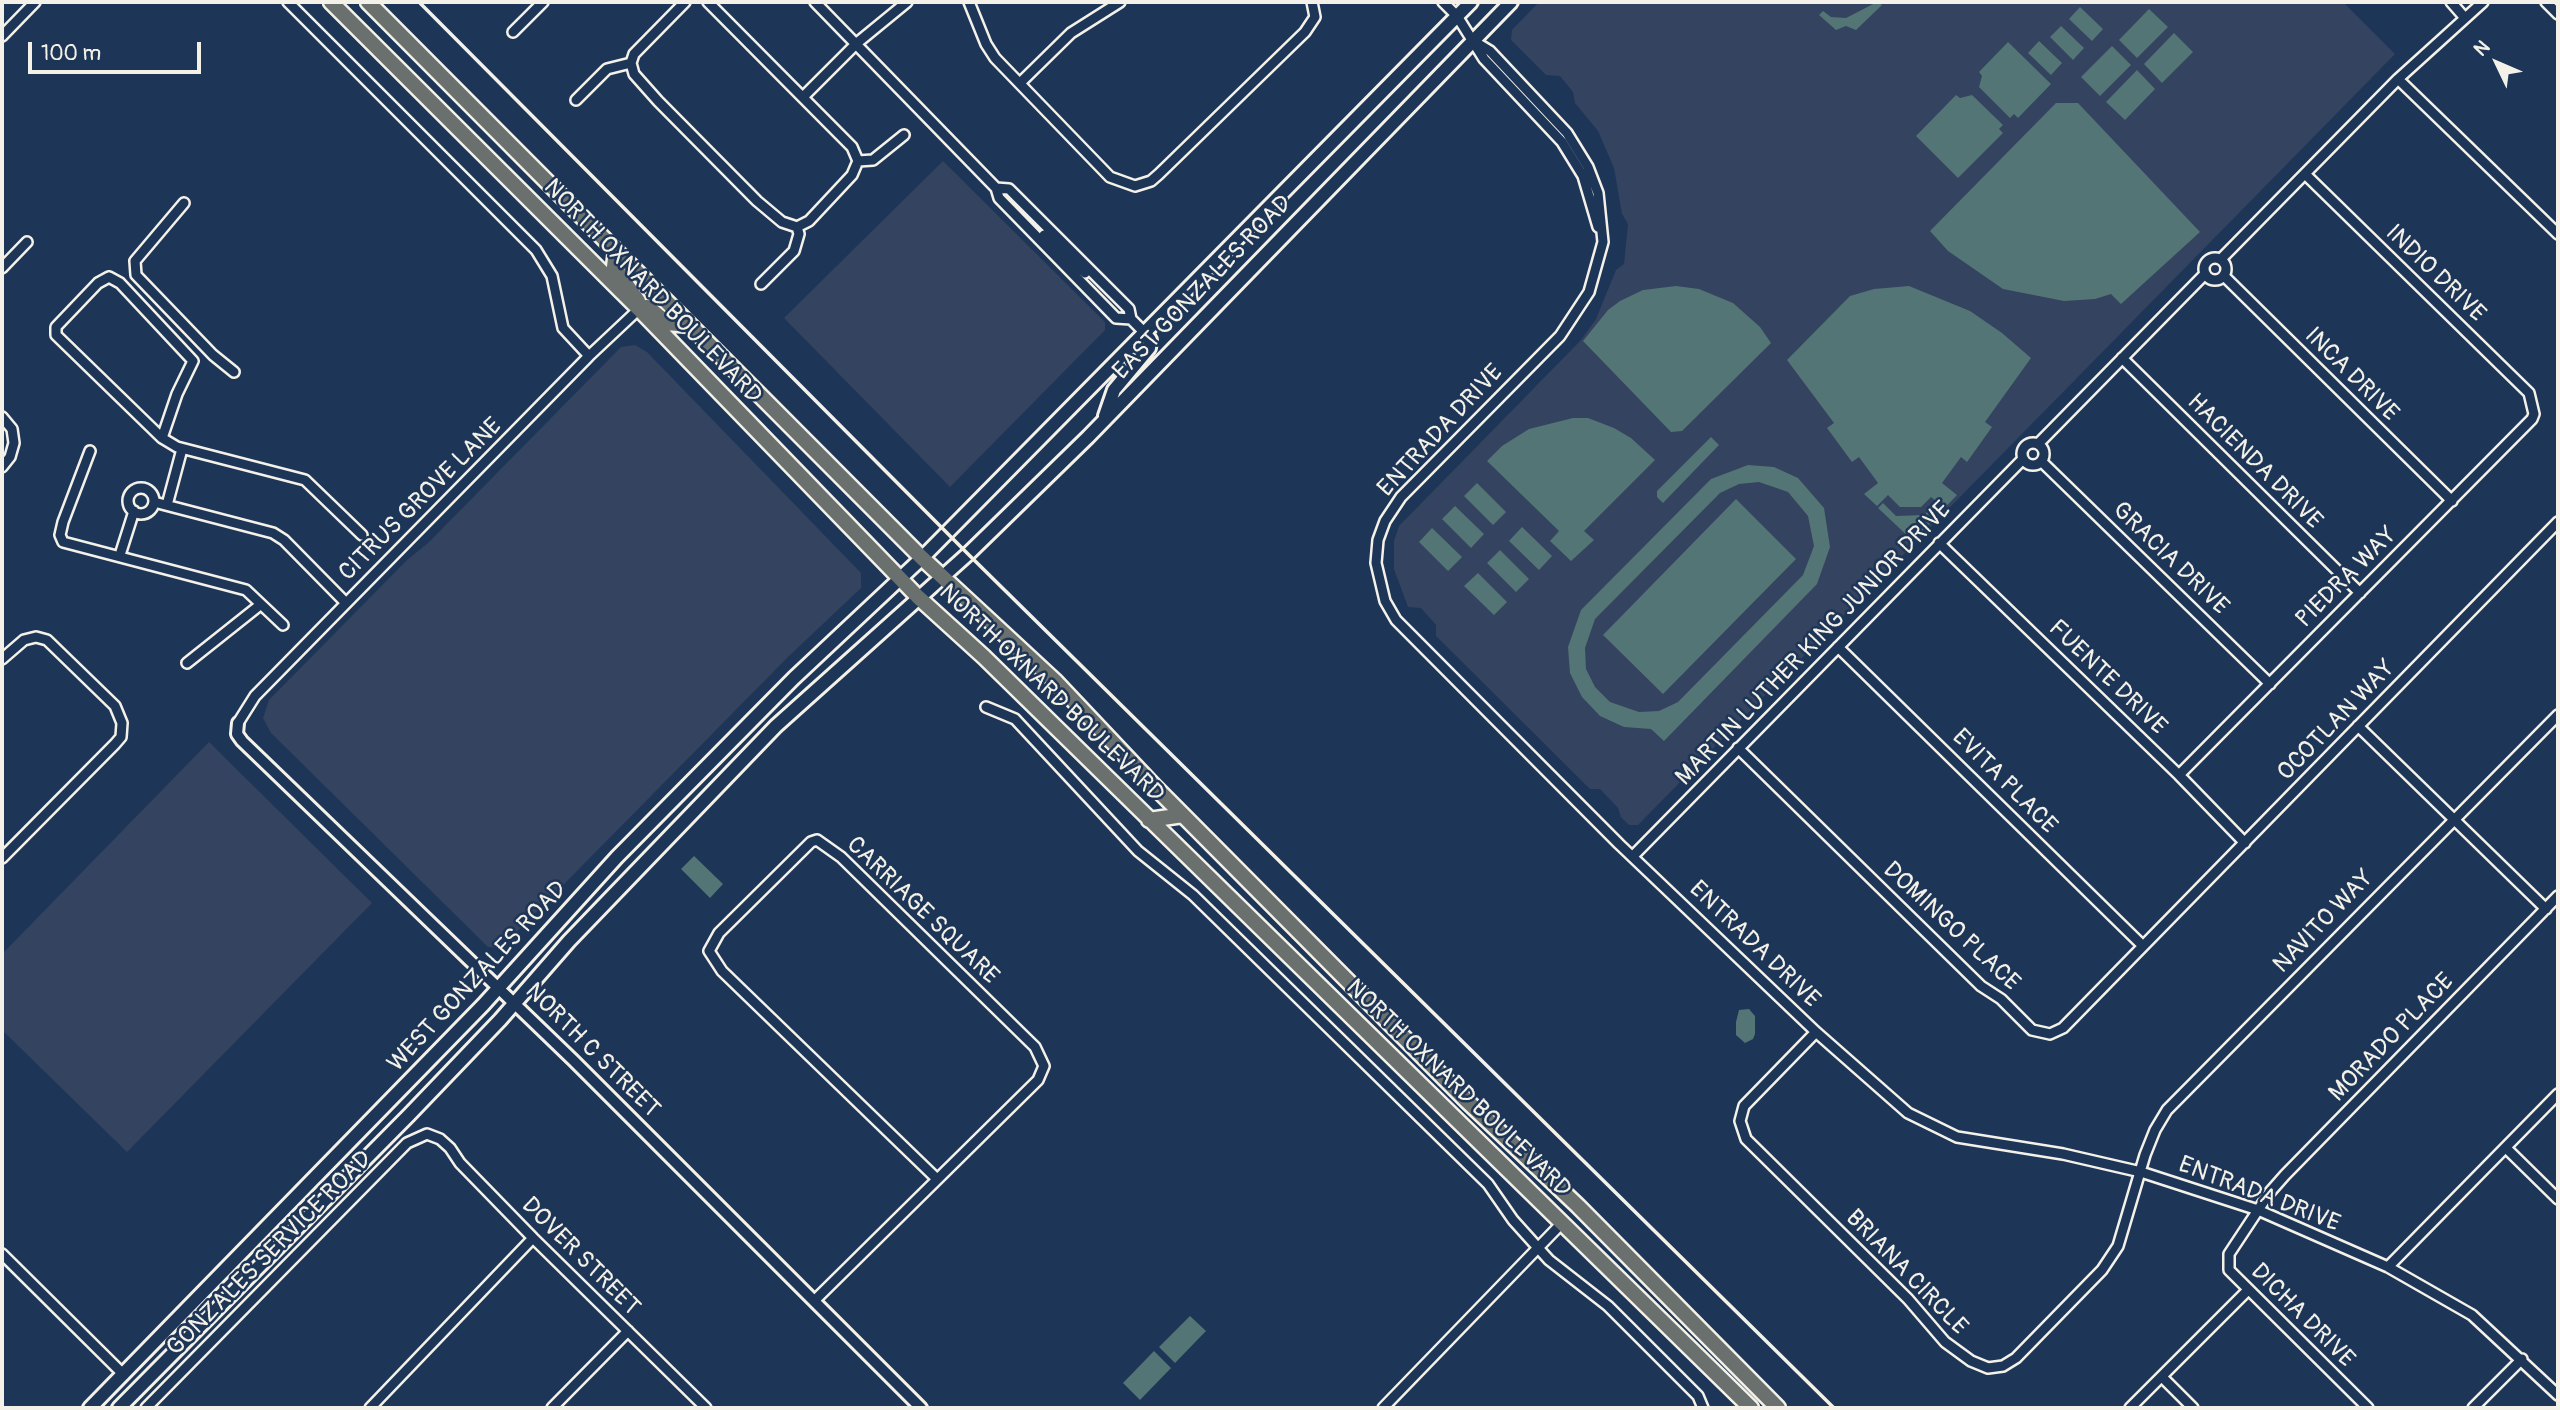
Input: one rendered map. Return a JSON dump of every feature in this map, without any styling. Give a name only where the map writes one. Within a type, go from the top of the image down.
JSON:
[{"type":"main road","name":"NORTH OXNARD BOULEVARD","points":[[331,2],[639,309],[918,597],[1563,1222],[1751,1408]]},
{"type":"main road","name":"NORTH OXNARD BOULEVARD","points":[[368,2],[922,558],[1056,682],[1183,815],[1778,1408]]},
{"type":"main road","name":"EAST GONZALES ROAD","points":[[900,579],[1471,2]]},
{"type":"main road","name":"EAST GONZALES ROAD","points":[[918,597],[1104,420],[1511,2]]},
{"type":"main road","points":[[616,250],[614,267],[634,292],[639,309],[648,307],[667,323],[690,325]]},
{"type":"main road","points":[[1104,420],[1114,390],[1149,348],[1150,340],[1143,331]]},
{"type":"main road","name":"WEST GONZALES ROAD","points":[[90,1408],[498,988],[617,857],[794,678],[900,579]]},
{"type":"main road","name":"WEST GONZALES ROAD","points":[[119,1408],[409,1115],[776,726],[918,597]]},
{"type":"main road","points":[[667,807],[684,822]]},
{"type":"main road","points":[[1149,820],[1183,815]]},
{"type":"main road","points":[[1526,1157],[1527,1175],[1554,1200],[1563,1222],[1577,1226],[1588,1234],[1604,1233]]},
{"type":"street","points":[[2,36],[35,2]]},
{"type":"street","points":[[288,2],[536,250],[552,276],[563,328],[589,356]]},
{"type":"street","points":[[513,33],[543,2]]},
{"type":"street","points":[[685,2],[634,54],[631,63],[634,74],[757,201],[782,222],[797,226],[809,221],[852,175],[858,161],[852,147],[708,2]]},
{"type":"street","points":[[815,2],[996,187],[999,198],[1116,318],[1131,319]]},
{"type":"street","points":[[803,97],[857,43],[907,2]]},
{"type":"street","points":[[969,2],[986,44],[1020,83],[1110,177],[1135,186],[1151,181],[1159,174],[1301,36],[1314,17],[1312,2]]},
{"type":"street","points":[[1020,83],[1071,33],[1120,2]]},
{"type":"street","name":"ENTRADA DRIVE","points":[[1443,2],[1457,16],[1472,40],[1490,51],[1567,133],[1588,167],[1598,193],[1603,242],[1589,292],[1560,335],[1401,497],[1381,530],[1376,563],[1385,601],[1395,620],[1633,856],[1816,1032],[1900,1107],[1957,1137],[2063,1154],[2141,1172],[2258,1210],[2388,1267],[2472,1315],[2558,1395]]},
{"type":"street","points":[[2451,2],[2465,18]]},
{"type":"street","points":[[2221,260],[2398,79],[2483,2]]},
{"type":"street","points":[[2546,2],[2558,14]]},
{"type":"street","points":[[576,100],[607,69],[631,63]]},
{"type":"street","points":[[2398,79],[2558,234]]},
{"type":"street","points":[[858,161],[873,160],[904,135]]},
{"type":"street","name":"INDIO DRIVE","points":[[2305,174],[2523,387],[2534,404]]},
{"type":"street","points":[[996,187],[1009,189],[1129,309],[1131,319],[1143,331]]},
{"type":"street","points":[[184,202],[135,261],[136,275],[213,355],[234,372]]},
{"type":"street","points":[[761,284],[794,251],[799,234],[797,226]]},
{"type":"street","points":[[1034,234],[1043,235],[1088,277],[1096,276]]},
{"type":"street","points":[[2,268],[27,242]]},
{"type":"street","points":[[2209,259],[2221,260],[2227,270],[2224,276],[2214,280],[2205,274],[2204,265],[2209,259]]},
{"type":"street","points":[[2038,444],[2205,274]]},
{"type":"street","name":"INCA DRIVE","points":[[2224,276],[2452,500]]},
{"type":"street","points":[[162,438],[174,402],[193,361],[120,283],[113,278],[104,279],[56,327],[56,335],[162,438],[182,449],[304,480],[362,535]]},
{"type":"street","name":"CITRUS GROVE LANE","points":[[238,723],[255,696],[589,356],[639,309]]},
{"type":"street","name":"HACIENDA DRIVE","points":[[2122,358],[2360,593]]},
{"type":"street","name":"PIEDRA WAY","points":[[2179,775],[2532,419],[2534,404]]},
{"type":"street","points":[[2,417],[12,429],[13,450],[2,467]]},
{"type":"street","points":[[2030,443],[2038,444],[2044,452],[2042,462],[2032,466],[2023,459],[2024,448],[2030,443]]},
{"type":"street","points":[[167,505],[182,449]]},
{"type":"street","points":[[90,451],[60,538],[63,542],[246,590],[283,625]]},
{"type":"street","name":"MARTIN LUTHER KING JUNIOR DRIVE","points":[[1633,856],[2023,459]]},
{"type":"street","name":"GRACIA DRIVE","points":[[2042,462],[2270,684]]},
{"type":"street","points":[[120,555],[134,511],[129,500],[131,493],[138,488],[150,491],[154,502]]},
{"type":"street","points":[[154,502],[273,533],[284,540],[346,603]]},
{"type":"street","points":[[134,511],[146,512],[154,502]]},
{"type":"street","name":"OCOTLAN WAY","points":[[2142,945],[2558,522]]},
{"type":"street","name":"FUENTE DRIVE","points":[[1939,543],[2179,775],[2245,843]]},
{"type":"street","points":[[187,663],[260,605]]},
{"type":"street","points":[[2,659],[24,640],[47,640],[115,706],[122,723],[121,737],[115,744],[2,858]]},
{"type":"street","name":"EVITA PLACE","points":[[1838,647],[2142,945]]},
{"type":"street","points":[[986,707],[1015,719],[1138,851],[1193,895],[1489,1184],[1513,1220],[1558,1268],[1588,1288],[1627,1325],[1698,1396],[1703,1408]]},
{"type":"street","name":"NAVITO WAY","points":[[2141,1172],[2155,1130],[2167,1110],[2558,715]]},
{"type":"street","name":"NORTH C STREET","points":[[238,723],[237,734],[242,741],[498,988],[921,1408]]},
{"type":"street","points":[[2358,726],[2546,909]]},
{"type":"street","name":"DOMINGO PLACE","points":[[1738,748],[1981,986],[2001,999],[2032,1030],[2050,1034],[2063,1028],[2142,945]]},
{"type":"street","name":"CARRIAGE SQUARE","points":[[814,1301],[1038,1080],[1044,1066],[1041,1056],[841,857],[817,840],[811,842],[719,933],[709,951],[722,971],[937,1179]]},
{"type":"street","name":"MORADO PLACE","points":[[2258,1210],[2286,1175],[2558,896]]},
{"type":"street","name":"BRIANA CIRCLE","points":[[1816,1032],[1744,1107],[1740,1121],[1746,1139],[1908,1299],[1945,1342],[1971,1361],[1988,1368],[2003,1366],[2016,1358],[2102,1270],[2118,1247],[2127,1226],[2141,1172]]},
{"type":"street","points":[[2388,1267],[2558,1094]]},
{"type":"street","name":"DOVER STREET","points":[[427,1134],[440,1139],[450,1148],[460,1163],[533,1238],[706,1408]]},
{"type":"street","name":"GONZALES SERVICE ROAD","points":[[146,1408],[407,1143],[427,1134]]},
{"type":"street","points":[[2506,1147],[2558,1199]]},
{"type":"street","name":"DICHA DRIVE","points":[[2258,1210],[2229,1254],[2227,1263],[2248,1290],[2368,1408]]},
{"type":"street","points":[[1383,1408],[1563,1222]]},
{"type":"street","points":[[370,1408],[533,1238]]},
{"type":"street","points":[[2,1254],[124,1375]]},
{"type":"street","points":[[2130,1408],[2248,1290]]},
{"type":"street","points":[[552,1408],[628,1331]]},
{"type":"street","points":[[2473,1408],[2522,1359]]},
{"type":"street","points":[[2162,1377],[2193,1408]]},
{"type":"shaded area","points":[[1539,2],[2343,2],[2395,54],[1638,825],[1629,825],[1600,789],[1590,789],[1436,636],[1436,625],[1421,608],[1408,607],[1394,569],[1394,541],[1399,526],[1581,340],[1596,319],[1616,270],[1624,264],[1628,224],[1622,214],[1614,168],[1598,131],[1575,103],[1573,92],[1560,76],[1546,75],[1511,40],[1512,30]]},
{"type":"shaded area","points":[[943,161],[1105,322],[1105,330],[950,487],[784,318]]},
{"type":"shaded area","points":[[635,345],[647,352],[861,573],[861,588],[788,657],[501,948],[488,947],[271,733],[263,718],[269,700],[406,561],[429,542],[621,347]]},
{"type":"shaded area","points":[[209,742],[372,903],[127,1152],[2,1030],[2,954]]},
{"type":"green space","points":[[1877,2],[1882,5],[1856,30],[1846,26],[1836,30],[1819,15],[1823,11],[1831,17],[1846,18]]},
{"type":"green space","points":[[2080,7],[2103,29],[2092,41],[2069,19]]},
{"type":"green space","points":[[2149,9],[2168,27],[2137,58],[2119,40]]},
{"type":"green space","points":[[2061,26],[2084,48],[2073,60],[2050,37]]},
{"type":"green space","points":[[2174,33],[2193,52],[2162,83],[2144,64]]},
{"type":"green space","points":[[2039,41],[2062,63],[2051,75],[2028,53]]},
{"type":"green space","points":[[2008,42],[2051,84],[2018,118],[2014,114],[2010,118],[1979,87],[1982,76],[1979,72]]},
{"type":"green space","points":[[2112,46],[2131,65],[2100,96],[2081,77]]},
{"type":"green space","points":[[2137,70],[2155,89],[2125,120],[2106,102]]},
{"type":"green space","points":[[1956,95],[1960,98],[1972,95],[2003,125],[1999,129],[2003,133],[1958,178],[1916,136]]},
{"type":"green space","points":[[2056,103],[2078,103],[2200,232],[2121,304],[2111,294],[2095,299],[2064,301],[2003,289],[1948,251],[1930,231]]},
{"type":"green space","points":[[1676,286],[1699,289],[1733,303],[1760,327],[1771,343],[1682,431],[1671,432],[1583,341],[1608,310],[1620,301],[1643,290]]},
{"type":"green space","points":[[1909,286],[1970,311],[2002,333],[2031,358],[1985,422],[1992,427],[1967,462],[1961,457],[1942,483],[1957,495],[1938,515],[1932,508],[1937,502],[1931,497],[1921,507],[1900,507],[1888,495],[1877,506],[1864,494],[1878,483],[1859,457],[1852,462],[1827,428],[1834,423],[1787,360],[1850,296],[1874,289]]},
{"type":"green space","points":[[1573,418],[1588,418],[1614,428],[1631,438],[1655,460],[1584,531],[1594,540],[1571,561],[1550,541],[1559,531],[1487,461],[1502,446],[1529,429]]},
{"type":"green space","points":[[1711,437],[1719,445],[1663,503],[1657,497],[1657,491]]},
{"type":"green space","points":[[1748,465],[1774,467],[1798,478],[1824,508],[1830,547],[1817,584],[1664,741],[1651,729],[1624,727],[1600,716],[1582,697],[1570,673],[1568,647],[1581,610],[1711,479]],"holes":[[[1759,482],[1788,492],[1808,516],[1814,546],[1803,575],[1678,702],[1659,711],[1639,712],[1610,702],[1595,687],[1586,669],[1585,648],[1595,619],[1720,493],[1739,484]]]},
{"type":"green space","points":[[1477,483],[1506,512],[1493,525],[1464,496]]},
{"type":"green space","points":[[1736,499],[1796,559],[1663,694],[1603,635]]},
{"type":"green space","points":[[1883,503],[1896,516],[1924,515],[1930,510],[1937,516],[1913,541],[1878,508]]},
{"type":"green space","points":[[1455,506],[1484,534],[1471,548],[1442,519]]},
{"type":"green space","points":[[1522,527],[1552,556],[1539,570],[1509,541]]},
{"type":"green space","points":[[1432,528],[1462,557],[1448,571],[1419,542]]},
{"type":"green space","points":[[1500,550],[1529,579],[1516,592],[1487,563]]},
{"type":"green space","points":[[1478,573],[1507,602],[1494,615],[1464,586]]},
{"type":"green space","points":[[694,856],[723,884],[710,898],[681,869]]},
{"type":"green space","points":[[1749,1009],[1755,1016],[1755,1034],[1753,1039],[1745,1043],[1736,1035],[1736,1022],[1739,1010]]},
{"type":"green space","points":[[1190,1316],[1206,1331],[1175,1363],[1159,1347]]},
{"type":"green space","points":[[1154,1351],[1171,1368],[1140,1400],[1123,1383]]},
{"type":"railway","points":[[419,2],[968,554],[1834,1408]]}]
